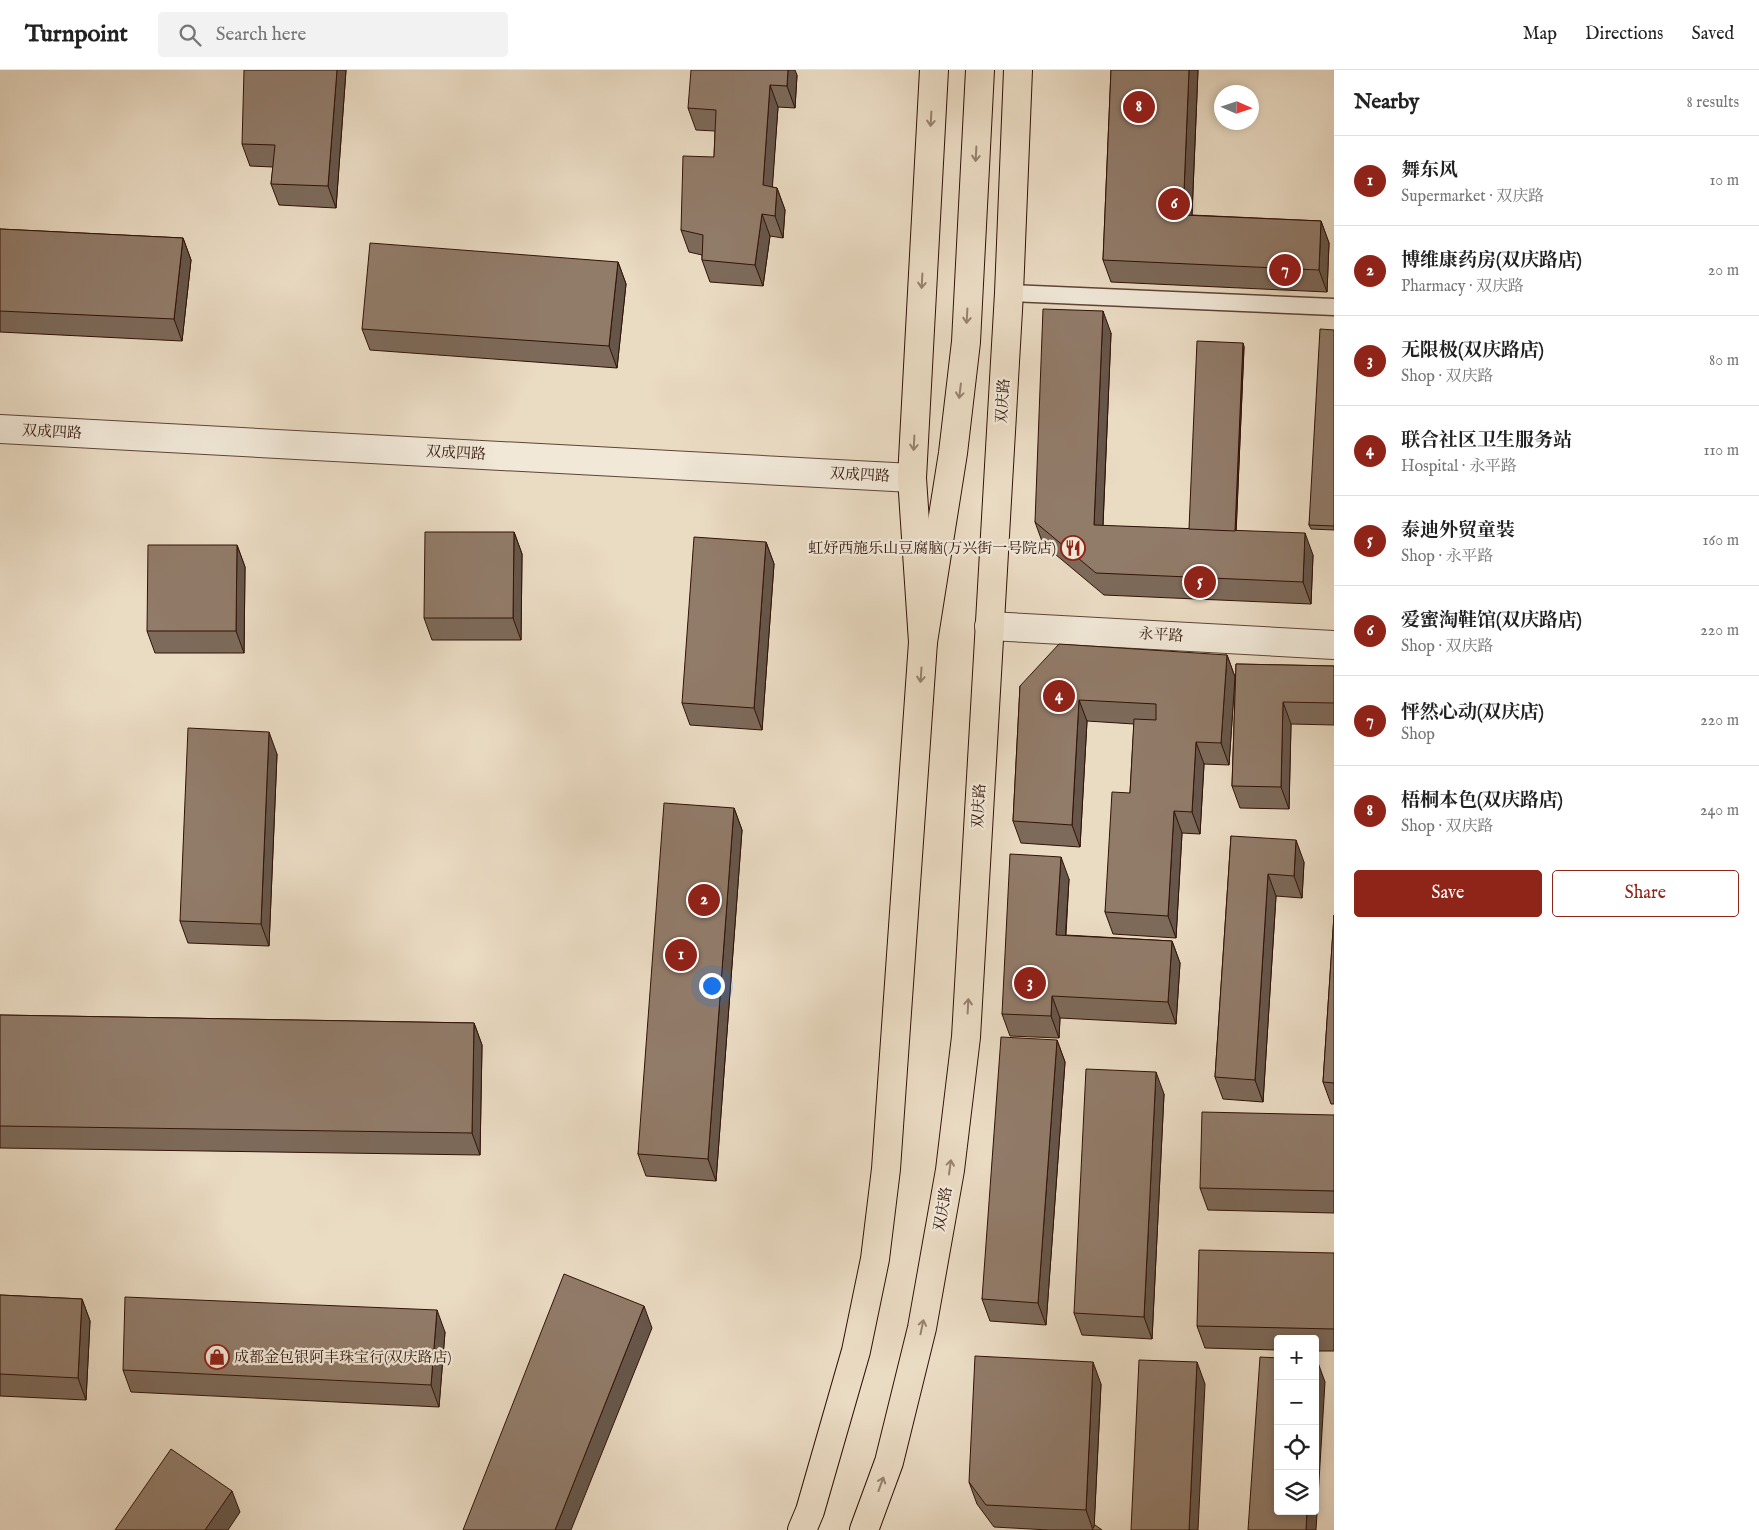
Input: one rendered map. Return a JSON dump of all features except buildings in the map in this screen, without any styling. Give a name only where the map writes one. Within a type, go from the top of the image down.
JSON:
[{"type":"main road","points":[[923,642],[912,478],[934,70]]},
{"type":"main road","points":[[802,1530],[810,1511],[856,1351],[876,1259],[886,1169],[923,642],[953,453],[966,342],[980,70]]},
{"type":"main road","name":"双庆路","points":[[864,1530],[889,1462],[922,1328],[950,1170],[966,1037],[1010,293],[1018,70]]},
{"type":"street","name":"双成四路","points":[[0,429],[912,478]]},
{"type":"street","name":"永平路","points":[[989,626],[1334,645]]},
{"type":"lane","points":[[1010,293],[1334,307]]},
{"type":"place","name":"梧桐本色(双庆路店)","points":[[1139,107]]},
{"type":"place","name":"爱蜜淘鞋馆(双庆路店)","points":[[1174,204]]},
{"type":"place","name":"怦然心动(双庆店)","points":[[1285,270]]},
{"type":"place","name":"虹妤西施乐山豆腐脑(万兴街一号院店)","points":[[1073,548]]},
{"type":"place","name":"泰迪外贸童装","points":[[1200,582]]},
{"type":"place","name":"联合社区卫生服务站","points":[[1059,696]]},
{"type":"place","name":"博维康药房(双庆路店)","points":[[704,900]]},
{"type":"place","name":"舞东风","points":[[681,955]]},
{"type":"place","name":"无限极(双庆路店)","points":[[1030,983]]},
{"type":"place","name":"成都金包银阿丰珠宝行(双庆路店)","points":[[217,1357]]}]
